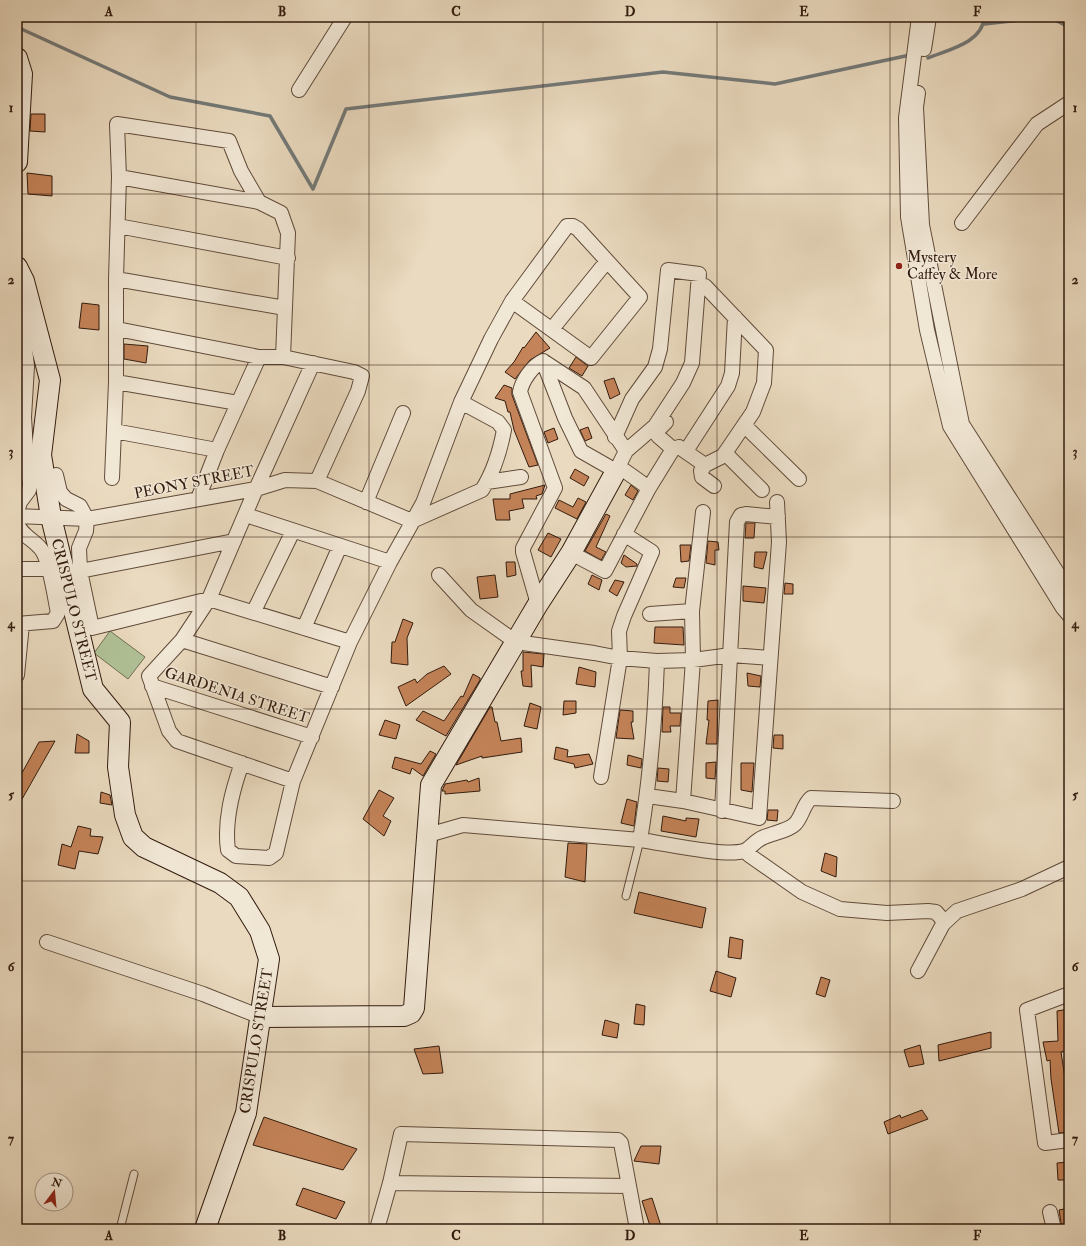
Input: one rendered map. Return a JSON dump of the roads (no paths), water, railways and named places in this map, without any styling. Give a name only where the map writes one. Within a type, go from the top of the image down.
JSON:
[{"type":"street","points":[[299,90],[345,17]]},
{"type":"street","points":[[919,17],[906,118],[908,217],[927,330],[950,426],[1062,608],[1069,615]]},
{"type":"street","points":[[930,17],[921,63],[916,107],[922,225],[962,424],[1069,591]]},
{"type":"street","points":[[17,58],[22,74],[17,162]]},
{"type":"street","points":[[962,223],[1037,124],[1069,103]]},
{"type":"street","points":[[112,478],[117,329],[116,279],[119,177],[117,124],[230,141],[241,172],[259,202]]},
{"type":"street","points":[[119,177],[259,202],[281,213],[288,233],[283,357]]},
{"type":"street","points":[[118,226],[288,258]]},
{"type":"street","points":[[242,764],[233,789],[226,837],[228,850],[236,856],[269,858],[276,853],[293,781],[350,642],[390,562],[423,503],[461,402],[491,339],[512,301],[567,226],[573,226],[578,229],[640,297],[591,358],[512,301]]},
{"type":"street","points":[[552,329],[607,261]]},
{"type":"street","name":"CRISPULO STREET","points":[[17,267],[24,281],[50,380],[41,454],[42,516],[93,689],[120,722],[118,767],[125,815],[133,837],[144,847],[220,883],[239,897],[260,931],[269,959],[262,1017],[246,1113],[205,1229]]},
{"type":"street","points":[[47,942],[203,994],[262,1017],[404,1016],[411,1014],[414,1008],[431,786],[538,604],[570,553],[626,451],[655,426],[683,383],[692,363],[699,274],[668,270],[660,349],[655,367],[632,400],[615,437]]},
{"type":"street","points":[[116,279],[285,308]]},
{"type":"street","points":[[705,465],[658,436],[659,429],[670,417],[698,365],[704,286],[766,350],[764,383],[753,412],[725,453],[705,465],[700,475],[714,486]]},
{"type":"street","points":[[17,316],[26,348],[22,366],[20,417],[22,465],[30,484],[29,490],[20,502],[17,512]]},
{"type":"street","points":[[570,553],[605,571],[650,488],[728,386],[732,373],[735,317]]},
{"type":"street","points":[[117,329],[259,358],[283,357],[354,372],[362,376],[358,391],[317,481]]},
{"type":"street","points":[[198,499],[216,450],[259,358]]},
{"type":"street","points":[[543,361],[564,418],[581,451],[650,488]]},
{"type":"street","points":[[543,361],[584,388],[615,437],[626,451]]},
{"type":"street","points":[[538,604],[523,548],[555,488],[520,392],[521,386],[536,364],[543,361]]},
{"type":"street","points":[[293,781],[177,741],[169,731],[150,681],[182,640],[209,599],[312,363]]},
{"type":"street","points":[[116,382],[238,403]]},
{"type":"street","points":[[412,521],[482,490],[487,482],[502,443],[504,430],[498,422],[461,402]]},
{"type":"street","points":[[366,502],[403,413]]},
{"type":"street","points":[[744,425],[799,479]]},
{"type":"street","points":[[114,431],[216,450]]},
{"type":"street","points":[[725,453],[762,490]]},
{"type":"street","points":[[56,475],[60,492],[66,499],[80,506],[87,519],[86,531],[79,548],[80,571],[92,628],[209,599],[350,642]]},
{"type":"street","points":[[487,482],[521,477]]},
{"type":"street","name":"PEONY STREET","points":[[17,516],[87,519],[256,489],[285,480],[317,481],[412,521]]},
{"type":"street","points":[[648,796],[683,801],[722,811],[759,818],[779,542],[777,510],[746,514],[738,518],[732,655],[722,811]]},
{"type":"street","points":[[683,801],[693,660],[692,611],[703,512]]},
{"type":"street","points":[[246,515],[390,562]]},
{"type":"street","points":[[17,522],[18,527],[25,536],[37,544],[44,553],[58,613],[53,621],[20,624],[17,675]]},
{"type":"street","points":[[254,612],[293,531]]},
{"type":"street","points":[[601,777],[620,658],[618,637],[624,616],[652,552],[624,534]]},
{"type":"street","points":[[80,571],[234,541]]},
{"type":"street","points":[[304,628],[340,546]]},
{"type":"street","points":[[17,569],[48,569]]},
{"type":"street","points":[[439,575],[471,610],[516,642],[620,658],[657,661],[693,660],[732,655],[770,658]]},
{"type":"street","points":[[650,614],[692,611]]},
{"type":"street","points":[[182,640],[332,687]]},
{"type":"street","points":[[640,840],[648,796],[655,724],[657,661]]},
{"type":"street","name":"GARDENIA STREET","points":[[150,681],[312,737]]},
{"type":"street","points":[[746,851],[755,840],[791,827],[798,819],[810,798],[893,801]]},
{"type":"street","points":[[428,835],[463,825],[640,840],[709,851],[746,851]]},
{"type":"street","points":[[746,851],[749,855],[802,892],[840,908],[887,913],[936,912],[942,919],[943,924]]},
{"type":"street","points":[[918,971],[943,924],[957,911],[1022,889],[1069,867]]},
{"type":"street","points":[[1069,994],[1027,1010],[1045,1144],[1069,1140]]},
{"type":"street","points":[[377,1229],[390,1183],[401,1134],[616,1140],[621,1143],[637,1229]]},
{"type":"street","points":[[390,1183],[629,1186]]},
{"type":"street","points":[[1050,1212],[1054,1229]]},
{"type":"lane","points":[[626,896],[640,840]]},
{"type":"lane","points":[[120,1229],[134,1174]]},
{"type":"waterway","points":[[928,58],[954,48],[971,39],[978,33],[982,26],[984,17]]},
{"type":"waterway","points":[[984,24],[1049,17],[1069,27]]},
{"type":"waterway","points":[[17,27],[170,97],[270,116],[313,189],[346,109],[663,72],[775,84],[910,55]]},
{"type":"place","name":"Mystery Caffey & More","points":[[899,266]]}]
